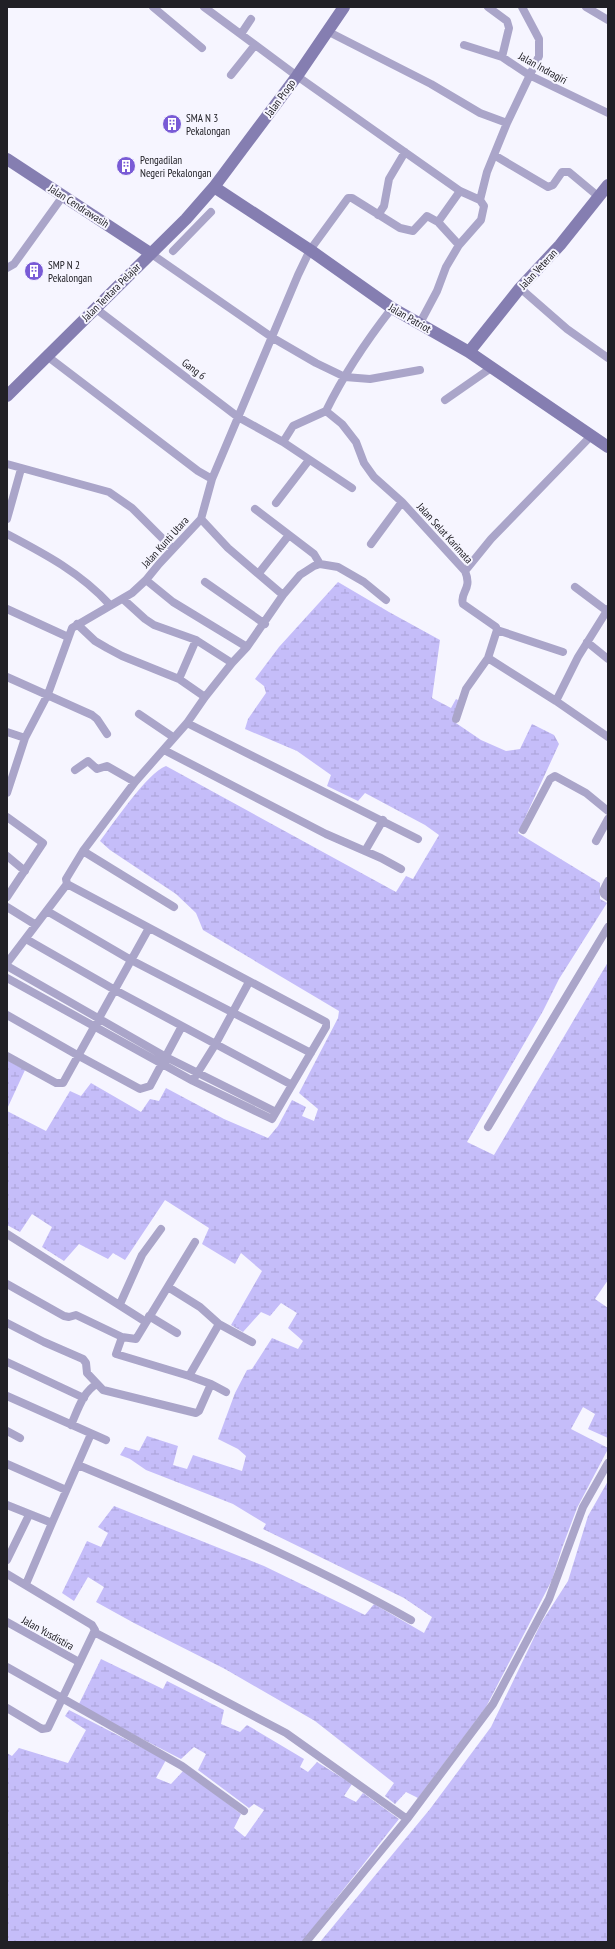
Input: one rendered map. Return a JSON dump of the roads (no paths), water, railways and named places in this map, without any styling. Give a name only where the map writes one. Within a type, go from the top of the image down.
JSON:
[{"type":"street","points":[[153,7],[202,48]]},
{"type":"street","points":[[204,7],[297,76],[460,191],[480,200],[484,206],[481,220],[459,245],[446,267],[437,291],[420,323]]},
{"type":"street","name":"Jalan Progo","points":[[214,187],[297,76],[344,7]]},
{"type":"street","name":"Jalan Indragiri","points":[[488,7],[509,24],[502,57],[529,75],[608,113]]},
{"type":"street","points":[[480,200],[487,172],[507,123],[539,56],[539,39],[522,7]]},
{"type":"street","points":[[586,7],[608,20]]},
{"type":"street","points":[[241,34],[251,19]]},
{"type":"street","points":[[327,31],[431,84],[480,114],[507,123]]},
{"type":"street","points":[[231,75],[255,45]]},
{"type":"street","points":[[464,45],[502,57]]},
{"type":"street","points":[[405,152],[389,179],[384,206],[378,215],[410,232],[415,230],[427,216],[438,222],[459,245]]},
{"type":"street","points":[[494,156],[548,187],[562,172],[569,172],[599,197]]},
{"type":"street","name":"Jalan Cendrawasih","points":[[7,159],[150,253]]},
{"type":"street","name":"Jalan Veteran","points":[[469,352],[520,288],[560,245],[608,185]]},
{"type":"street","name":"Jalan Tentara Pelajar","points":[[8,388],[47,356],[186,219],[214,187]]},
{"type":"street","name":"Jalan Patriot","points":[[214,187],[310,250],[392,308],[469,352],[591,436],[608,446]]},
{"type":"street","points":[[438,222],[460,191]]},
{"type":"street","points":[[7,268],[14,264],[63,196]]},
{"type":"street","name":"Jalan Kunti Utara","points":[[7,793],[10,773],[25,738],[48,694],[72,628],[110,605],[123,599],[146,580],[201,520],[212,479],[310,250],[348,198],[352,198],[378,215]]},
{"type":"street","points":[[173,251],[211,212]]},
{"type":"street","points":[[186,219],[195,229]]},
{"type":"street","points":[[150,253],[273,338],[316,363],[345,377],[370,379],[420,370]]},
{"type":"street","points":[[520,288],[567,329],[608,358]]},
{"type":"street","name":"Gang 6","points":[[95,308],[238,417],[283,442],[352,488]]},
{"type":"street","points":[[283,442],[293,426],[326,411],[372,334],[392,308]]},
{"type":"street","points":[[47,356],[198,471],[212,479]]},
{"type":"street","points":[[445,400],[491,368]]},
{"type":"street","name":"Jalan Selat Karimata","points":[[326,411],[342,424],[356,442],[364,463],[374,477],[402,502],[465,571],[469,584],[462,599],[463,604],[496,627],[498,630]]},
{"type":"street","points":[[465,571],[491,539],[591,436]]},
{"type":"street","points":[[276,503],[309,460]]},
{"type":"street","points":[[7,464],[109,492],[132,508],[173,549]]},
{"type":"street","points":[[7,519],[21,469]]},
{"type":"street","points":[[371,544],[402,502]]},
{"type":"street","points":[[256,509],[314,554],[320,564]]},
{"type":"street","points":[[201,520],[228,548],[283,595]]},
{"type":"street","points":[[7,534],[74,571],[96,590],[110,605]]},
{"type":"street","points":[[258,573],[289,535]]},
{"type":"street","points":[[7,963],[67,884],[66,879],[83,851],[135,782],[187,723],[205,697],[247,647],[283,595],[300,575],[320,564],[338,567],[364,582],[386,600]]},
{"type":"street","points":[[146,580],[172,602],[247,647]]},
{"type":"street","points":[[205,582],[264,624]]},
{"type":"street","points":[[556,701],[578,657],[608,610],[575,587]]},
{"type":"street","points":[[123,599],[154,625],[196,640],[232,663]]},
{"type":"street","points":[[7,609],[68,637]]},
{"type":"street","points":[[77,624],[95,641],[106,648],[179,679],[205,697]]},
{"type":"street","points":[[456,719],[466,689],[488,658],[498,630],[563,652]]},
{"type":"street","points":[[179,679],[196,640]]},
{"type":"street","points":[[587,642],[608,659]]},
{"type":"street","points":[[488,658],[556,701],[608,737]]},
{"type":"street","points":[[7,677],[48,694],[92,716],[97,719],[107,734]]},
{"type":"street","points":[[139,714],[174,736]]},
{"type":"street","points":[[187,723],[383,820],[418,839]]},
{"type":"street","points":[[7,732],[25,738]]},
{"type":"street","points":[[164,750],[326,834],[366,851],[401,869]]},
{"type":"street","points":[[76,770],[88,761],[98,769],[107,766],[135,782]]},
{"type":"street","points":[[523,830],[550,779],[555,776],[586,793],[608,811]]},
{"type":"street","points":[[7,817],[43,843],[7,897]]},
{"type":"street","points":[[596,841],[608,819]]},
{"type":"street","points":[[366,851],[383,820]]},
{"type":"street","points":[[83,851],[174,907]]},
{"type":"street","points":[[7,856],[25,871]]},
{"type":"street","points":[[608,881],[603,891],[608,897]]},
{"type":"street","points":[[7,978],[96,1022],[164,1060],[193,1081],[272,1120],[326,1027],[326,1022],[248,982],[67,884]]},
{"type":"street","points":[[7,907],[36,925]]},
{"type":"street","points":[[47,911],[131,960],[311,1053]]},
{"type":"street","points":[[488,1127],[608,927]]},
{"type":"street","points":[[7,1056],[58,1084],[66,1080],[96,1022],[149,928]]},
{"type":"street","points":[[26,938],[115,990],[292,1085]]},
{"type":"street","points":[[7,966],[96,1022]]},
{"type":"street","points":[[193,1081],[215,1045],[248,982]]},
{"type":"street","points":[[7,1015],[79,1056],[140,1088],[150,1086],[182,1026]]},
{"type":"street","points":[[164,1060],[198,1073],[276,1112]]},
{"type":"street","points":[[120,1304],[142,1255],[160,1228]]},
{"type":"street","points":[[7,1234],[120,1304],[177,1333]]},
{"type":"street","points":[[7,1284],[64,1316],[69,1317],[76,1315],[122,1337],[137,1339],[147,1319],[195,1242]]},
{"type":"street","points":[[168,1287],[200,1307],[219,1324],[252,1342]]},
{"type":"street","points":[[7,1323],[44,1342],[83,1359],[86,1363],[87,1373],[103,1390],[196,1413],[199,1411],[212,1384]]},
{"type":"street","points":[[189,1376],[219,1324]]},
{"type":"street","points":[[122,1337],[116,1354],[189,1376],[212,1384],[226,1392]]},
{"type":"street","points":[[8,1366],[84,1398]]},
{"type":"street","points":[[71,1426],[84,1398],[91,1387],[97,1384]]},
{"type":"street","points":[[7,1396],[71,1426],[106,1440]]},
{"type":"street","points":[[7,1431],[20,1438]]},
{"type":"street","points":[[26,1584],[91,1434]]},
{"type":"street","points":[[306,1942],[407,1819],[493,1704],[549,1599],[583,1507],[608,1462]]},
{"type":"street","points":[[7,1464],[66,1490]]},
{"type":"street","points":[[78,1465],[153,1496],[265,1547],[346,1585],[411,1620]]},
{"type":"street","points":[[7,1505],[52,1523]]},
{"type":"street","points":[[7,1560],[29,1515]]},
{"type":"street","points":[[7,1574],[26,1584],[95,1628],[47,1730],[7,1708]]},
{"type":"street","name":"Jalan Yusdistira","points":[[7,1622],[79,1662]]},
{"type":"street","points":[[94,1632],[286,1733],[407,1819]]},
{"type":"street","points":[[7,1667],[182,1766],[244,1811]]},
{"type":"place","name":"SMA N 3 Pekalongan","points":[[172,124]]},
{"type":"place","name":"Pengadilan Negeri Pekalongan","points":[[126,166]]},
{"type":"place","name":"SMP N 2 Pekalongan","points":[[34,271]]}]
